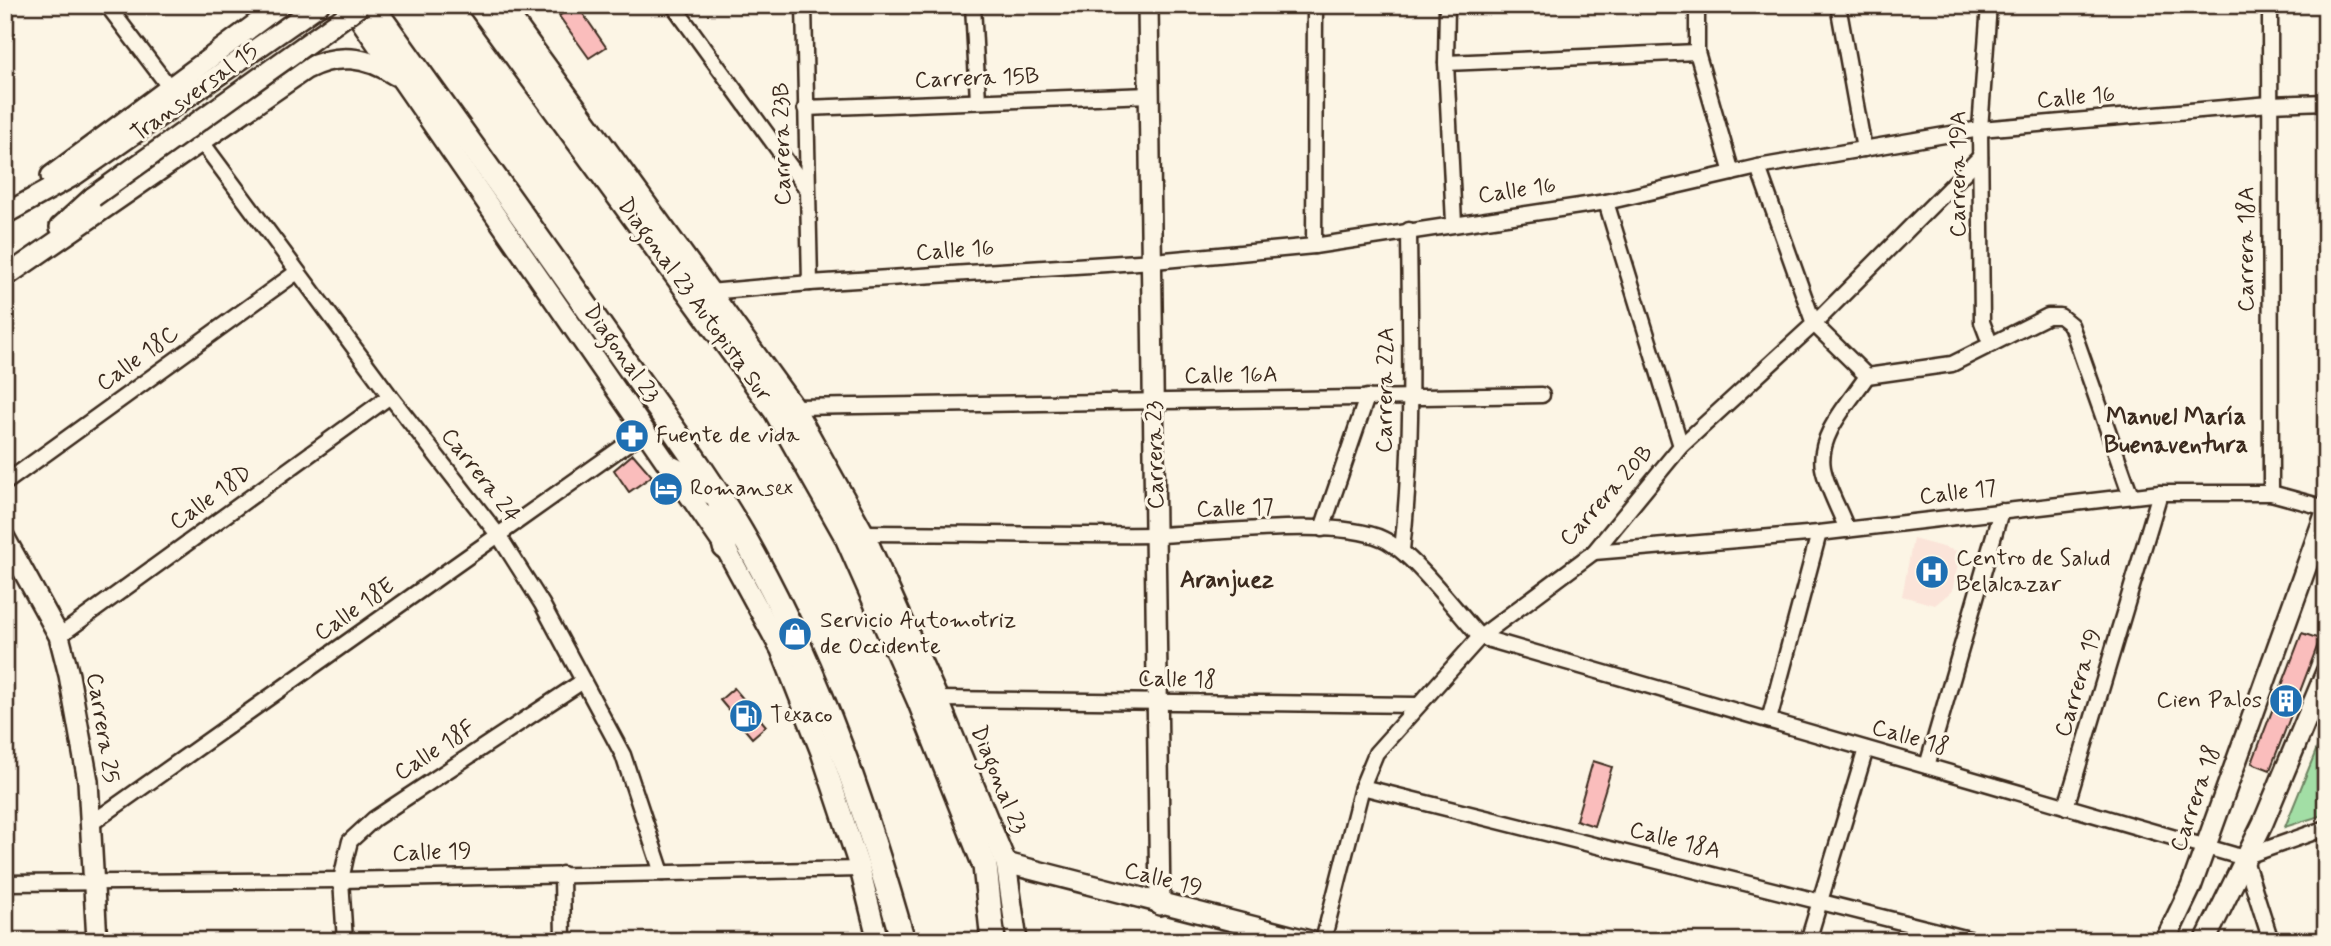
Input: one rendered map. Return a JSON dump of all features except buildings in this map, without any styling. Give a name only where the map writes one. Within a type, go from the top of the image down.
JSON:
[{"type":"main road","points":[[371,5],[719,497],[754,555],[821,693],[871,868],[903,941]]},
{"type":"main road","name":"Diagonal 23 Autopista Sur","points":[[479,5],[776,411],[846,535],[995,865],[993,934]]},
{"type":"main road","points":[[673,470],[719,497]]},
{"type":"main road","points":[[719,497],[725,547]]},
{"type":"street","points":[[107,5],[170,88]]},
{"type":"street","points":[[5,212],[281,5]]},
{"type":"street","name":"Transversal 15","points":[[5,212],[75,175],[319,5]]},
{"type":"street","name":"Diagonal 23","points":[[350,5],[725,547],[780,650],[871,868]]},
{"type":"street","name":"Transversal 15","points":[[8,275],[93,197],[361,5]]},
{"type":"street","name":"Diagonal 23","points":[[502,5],[794,407],[864,533],[938,699],[995,865]]},
{"type":"street","points":[[673,5],[807,188]]},
{"type":"street","name":"Carrera 23B","points":[[804,5],[810,283]]},
{"type":"street","points":[[973,5],[978,101]]},
{"type":"street","name":"Carrera 23","points":[[1148,5],[1154,261],[1160,905]]},
{"type":"street","points":[[1314,246],[1315,5]]},
{"type":"street","points":[[1447,5],[1446,64],[1454,223]]},
{"type":"street","points":[[1697,5],[1697,52],[1732,173]]},
{"type":"street","points":[[1839,5],[1864,149]]},
{"type":"street","name":"Carrera 19A","points":[[1989,5],[1980,157],[1982,322],[1990,343]]},
{"type":"street","name":"Carrera 18A","points":[[2270,5],[2271,493]]},
{"type":"street","points":[[1446,64],[1697,52]]},
{"type":"street","points":[[8,275],[319,63],[358,59],[375,63],[398,76]]},
{"type":"street","name":"Carrera 15B","points":[[805,108],[1150,94]]},
{"type":"street","name":"Calle 16","points":[[709,292],[1154,261],[1314,246],[1606,202],[1758,167],[1980,129],[2270,104],[2326,102]]},
{"type":"street","name":"Carrera 24","points":[[201,141],[390,396],[499,536],[542,604],[623,755],[662,873]]},
{"type":"street","name":"Carrera 20B","points":[[1322,941],[1362,787],[1376,753],[1416,705],[1480,637],[1594,552],[1681,446],[1814,324],[1980,157]]},
{"type":"street","points":[[1758,167],[1814,324],[1867,376]]},
{"type":"street","points":[[1606,202],[1681,446]]},
{"type":"street","name":"Carrera 22A","points":[[1402,550],[1410,396],[1409,230]]},
{"type":"street","name":"Calle 18C","points":[[5,483],[297,272]]},
{"type":"street","points":[[1847,530],[1824,469],[1822,453],[1827,437],[1867,376],[1952,364],[2048,316],[2060,316],[2071,325],[2131,496]]},
{"type":"street","name":"Calle 18D","points":[[59,636],[390,396]]},
{"type":"street","name":"Calle 16A","points":[[794,407],[1155,399],[1542,396]]},
{"type":"street","points":[[1322,529],[1367,397]]},
{"type":"street","name":"Calle 18E","points":[[89,825],[645,430]]},
{"type":"street","name":"Calle 17","points":[[1594,552],[1819,533],[2160,493],[2271,493],[2326,510]]},
{"type":"street","name":"Carrera 19","points":[[2066,807],[2160,493]]},
{"type":"street","name":"Carrera 18","points":[[2165,941],[2191,887],[2206,847],[2326,510]]},
{"type":"street","points":[[1927,766],[2001,511]]},
{"type":"street","name":"Calle 17","points":[[864,533],[1156,535],[1322,529],[1356,531],[1382,539],[1402,550],[1480,637]]},
{"type":"street","points":[[1769,720],[1819,533]]},
{"type":"street","name":"Carrera 25","points":[[5,538],[59,636],[88,781],[97,941]]},
{"type":"street","name":"Calle 18","points":[[1480,637],[2244,857]]},
{"type":"street","points":[[2205,941],[2282,779],[2326,671]]},
{"type":"street","name":"Calle 18F","points":[[345,941],[341,880],[350,841],[373,819],[583,681]]},
{"type":"street","name":"Calle 18","points":[[938,699],[1416,705]]},
{"type":"street","points":[[1808,941],[1866,748]]},
{"type":"street","name":"Calle 18A","points":[[1362,787],[1977,941]]},
{"type":"street","points":[[2244,857],[2326,828]]},
{"type":"street","points":[[2244,857],[2271,941]]},
{"type":"street","points":[[995,865],[1017,941]]},
{"type":"street","name":"Calle 19","points":[[995,865],[1310,941]]},
{"type":"street","points":[[871,868],[878,941]]},
{"type":"street","name":"Calle 19","points":[[5,883],[341,880],[871,868]]},
{"type":"street","points":[[562,874],[563,941]]},
{"type":"shaded area","name":"Centro de Salud Belalcazar","points":[[1913,539],[1961,552],[1952,591],[1935,605],[1902,596]]},
{"type":"green space","points":[[2326,726],[2326,814],[2285,827]]},
{"type":"waterway","points":[[5,237],[11,233]]},
{"type":"place","name":"Fuente de vida","points":[[632,436]]},
{"type":"place","name":"Romansex","points":[[666,489]]},
{"type":"place","name":"Centro de Salud Belalcazar","points":[[1932,572]]},
{"type":"place","name":"Servicio Automotriz de Occidente","points":[[795,634]]},
{"type":"place","name":"Cien Palos","points":[[2286,701]]},
{"type":"place","name":"Texaco","points":[[746,716]]},
{"type":"district","name":"Manuel María Buenaventura","points":[[2176,431]]},
{"type":"district","name":"Aranjuez","points":[[1227,580]]}]
